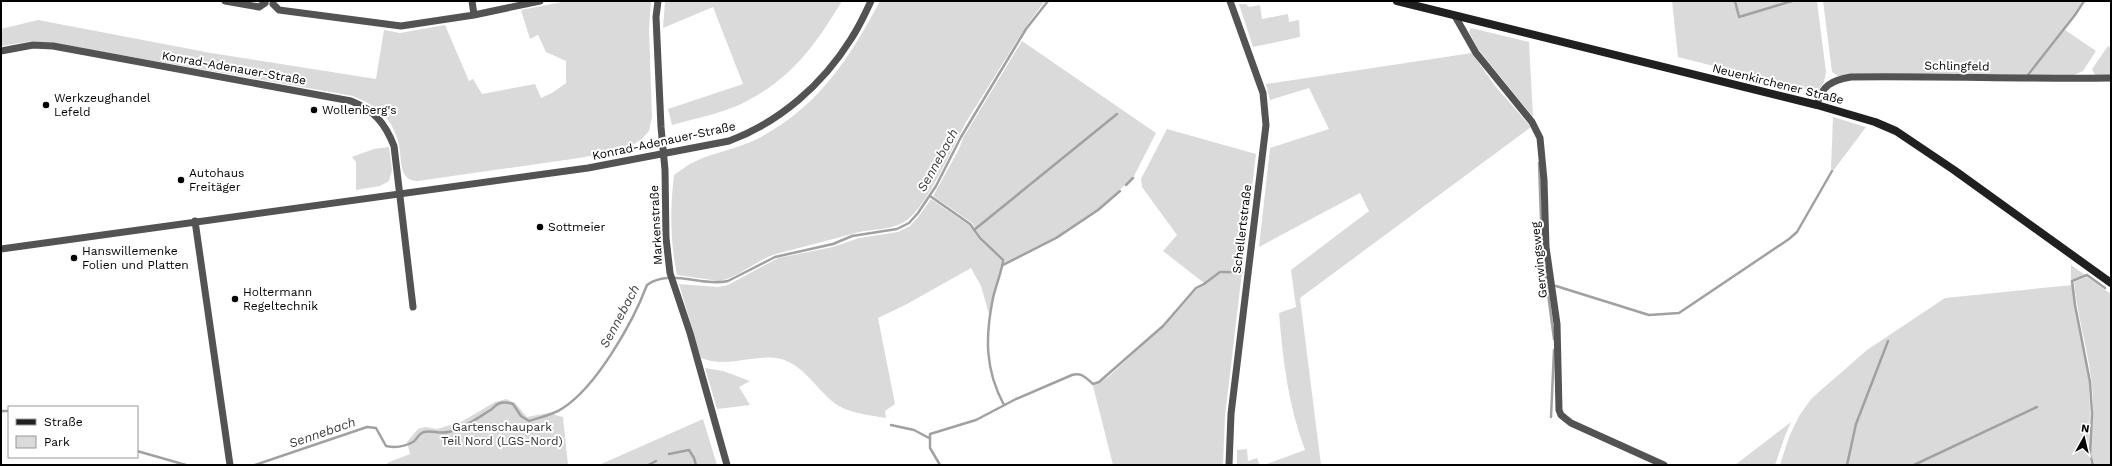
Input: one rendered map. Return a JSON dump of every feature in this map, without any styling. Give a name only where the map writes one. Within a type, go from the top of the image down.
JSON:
[{"type":"street","points":[[225,1],[259,7],[269,2],[280,10],[400,26],[474,15],[540,1]]},
{"type":"street","points":[[472,1],[474,15]]},
{"type":"street","name":"Markenstraße","points":[[658,1],[656,17],[666,238],[670,273],[690,333],[727,465]]},
{"type":"street","name":"Konrad-Adenauer-Straße","points":[[1,249],[195,221],[588,168],[663,155],[729,141],[746,135],[772,120],[792,106],[820,80],[852,39],[871,1]]},
{"type":"street","name":"Schellertstraße","points":[[1229,465],[1231,414],[1266,125],[1263,93],[1230,1]]},
{"type":"street","name":"Neuenkirchener Straße","points":[[1397,1],[1817,105],[1875,122],[1896,131],[1954,170],[2111,283]]},
{"type":"street","name":"Gerwingsweg","points":[[1455,16],[1476,53],[1532,122],[1540,138],[1544,180],[1546,247],[1558,324],[1559,410],[1561,415],[1571,423],[1664,465]]},
{"type":"street","name":"Konrad-Adenauer-Straße","points":[[1,51],[33,45],[53,46],[351,101],[371,111],[388,132],[394,146],[413,307]]},
{"type":"street","name":"Schlingfeld","points":[[1817,105],[1820,94],[1824,88],[1839,79],[1952,76],[2028,79],[2111,78]]},
{"type":"street","points":[[195,221],[230,465]]},
{"type":"green space","points":[[567,1],[651,1],[649,29],[652,117],[649,131],[642,139],[634,144],[611,152],[418,181],[412,180],[404,173],[395,132],[388,120],[376,108],[353,96],[53,43],[33,41],[1,46],[1,29],[38,20],[211,53],[376,79],[384,30],[400,33],[445,25],[469,81],[473,79],[482,94],[535,84],[541,98],[552,93],[566,83],[566,61],[546,52],[538,35],[530,39],[521,10]]},
{"type":"green space","points":[[665,1],[842,1],[823,31],[802,58],[778,81],[763,92],[747,101],[720,112],[672,125],[668,109],[743,84],[713,7],[663,28]]},
{"type":"green space","points":[[880,1],[1045,1],[1024,30],[971,114],[942,170],[927,195],[912,216],[904,222],[884,229],[859,232],[776,254],[761,260],[734,276],[719,281],[677,275],[671,225],[674,175],[699,160],[753,141],[775,129],[795,114],[828,82],[856,44]]},
{"type":"green space","points":[[1672,1],[1734,1],[1738,18],[1740,17],[1736,1],[1817,1],[1826,72],[1824,82],[1817,92],[1678,57]]},
{"type":"green space","points":[[1823,1],[2082,1],[2074,15],[2025,76],[1951,73],[1838,76],[1832,72]]},
{"type":"green space","points":[[1239,4],[1246,4],[1249,7],[1260,5],[1262,19],[1288,14],[1289,22],[1299,20],[1300,37],[1253,47]]},
{"type":"green space","points":[[1471,28],[1529,42],[1533,117],[1478,49],[1469,32]]},
{"type":"green space","points":[[2065,30],[2096,51],[2083,71],[2074,75],[2028,76]]},
{"type":"green space","points":[[1022,41],[1156,133],[1134,176],[1098,211],[1059,238],[1004,265],[1004,260],[980,236],[972,223],[933,196],[959,149],[963,138]]},
{"type":"green space","points":[[2108,46],[2111,48],[2111,75],[2095,75],[2092,69]]},
{"type":"green space","points":[[1472,53],[1495,86],[1531,127],[1300,298],[1321,465],[1264,465],[1305,450],[1290,399],[1282,348],[1279,313],[1296,307],[1291,270],[1369,211],[1360,193],[1259,247],[1270,148],[1329,129],[1309,88],[1270,100],[1266,84]]},
{"type":"green space","points":[[1833,117],[1866,127],[1833,171],[1831,169]]},
{"type":"green space","points":[[1167,129],[1256,154],[1242,270],[1220,271],[1204,283],[1163,251],[1177,235],[1142,187],[1141,179]]},
{"type":"green space","points":[[389,147],[392,170],[389,181],[380,186],[356,190],[356,162],[352,157],[374,149]]},
{"type":"green space","points":[[931,199],[969,225],[979,239],[1002,261],[989,314],[981,286],[971,268],[907,304],[878,318],[895,404],[885,411],[886,418],[858,413],[838,406],[796,366],[781,359],[761,358],[721,362],[701,358],[679,284],[718,287],[728,285],[778,258],[833,247],[859,238],[898,232],[910,226]]},
{"type":"green space","points":[[2071,265],[2085,275],[2071,280]]},
{"type":"green space","points":[[1242,272],[1225,416],[1223,465],[1113,465],[1093,386],[1108,377],[1164,326],[1197,289],[1221,273]]},
{"type":"green space","points":[[2087,277],[2111,294],[2111,465],[2095,465],[2091,453],[2093,397],[2089,364],[2074,282]]},
{"type":"green space","points":[[2072,285],[2089,382],[2090,412],[2088,454],[2092,465],[1780,465],[1789,437],[1799,416],[1812,398],[1867,350],[1945,298]]},
{"type":"green space","points":[[705,368],[723,371],[750,381],[739,387],[750,405],[717,409]]},
{"type":"green space","name":"Gartenschaupark Teil Nord (LGS-Nord)","points":[[506,399],[515,403],[527,417],[553,412],[555,415],[563,417],[568,465],[388,465],[387,463],[410,454],[407,442],[418,429],[425,427],[437,429],[461,422],[495,402]]},
{"type":"green space","points":[[703,419],[717,465],[599,465]]},
{"type":"green space","points":[[1791,422],[1775,465],[1735,465]]},
{"type":"green space","points":[[1247,449],[1248,461],[1257,458],[1260,465],[1237,465],[1237,450]]},
{"type":"waterway","name":"Sennebach","points":[[255,465],[367,427],[376,428],[386,446],[403,446],[410,444],[424,432],[445,432],[465,426],[501,403],[513,404],[521,416],[529,421],[551,414],[563,408],[576,398],[601,369],[633,317],[647,285],[656,280],[676,278],[708,282],[728,281],[775,257],[833,244],[852,236],[897,229],[909,223],[918,213],[936,186],[961,137],[1026,29],[1048,1]]},
{"type":"waterway","points":[[1735,1],[1739,17],[1792,1]]},
{"type":"waterway","points":[[2027,76],[2075,15],[2084,1]]},
{"type":"waterway","points":[[974,230],[1117,114]]},
{"type":"waterway","points":[[1539,163],[1542,248],[1554,339]]},
{"type":"waterway","points":[[1556,286],[1649,315],[1679,313],[1789,239],[1797,232],[1832,171]]},
{"type":"waterway","points":[[1126,185],[1133,178]]},
{"type":"waterway","points":[[1003,265],[1056,238],[1098,210],[1120,191]]},
{"type":"waterway","points":[[930,196],[970,224],[980,238],[1003,260],[990,312],[988,353],[993,379],[1004,405]]},
{"type":"waterway","points":[[940,465],[930,448],[930,434],[976,420],[1016,399],[1075,374],[1081,375],[1093,384],[1099,382],[1163,326],[1196,288],[1220,272],[1242,272]]},
{"type":"waterway","points":[[2093,465],[2090,454],[2092,413],[2090,382],[2075,305],[2072,281],[2087,275],[2105,288]]},
{"type":"waterway","points":[[1847,465],[1856,424],[1888,341]]},
{"type":"waterway","points":[[1551,417],[1554,350]]},
{"type":"waterway","points":[[1914,465],[2037,407]]},
{"type":"waterway","name":"Sennebach","points":[[1,411],[8,411]]},
{"type":"waterway","points":[[891,425],[914,430],[929,438]]},
{"type":"waterway","points":[[669,454],[689,450],[696,465]]},
{"type":"waterway","name":"Sennebach","points":[[138,451],[186,465]]},
{"type":"waterway","points":[[648,465],[656,461]]},
{"type":"place","name":"Werkzeughandel Lefeld","points":[[46,105]]},
{"type":"place","name":"Wollenberg's","points":[[314,110]]},
{"type":"place","name":"Autohaus Freitäger","points":[[181,180]]},
{"type":"place","name":"Sottmeier","points":[[540,227]]},
{"type":"place","name":"Hanswillemenke Folien und Platten","points":[[74,258]]},
{"type":"place","name":"Holtermann Regeltechnik","points":[[235,299]]}]
